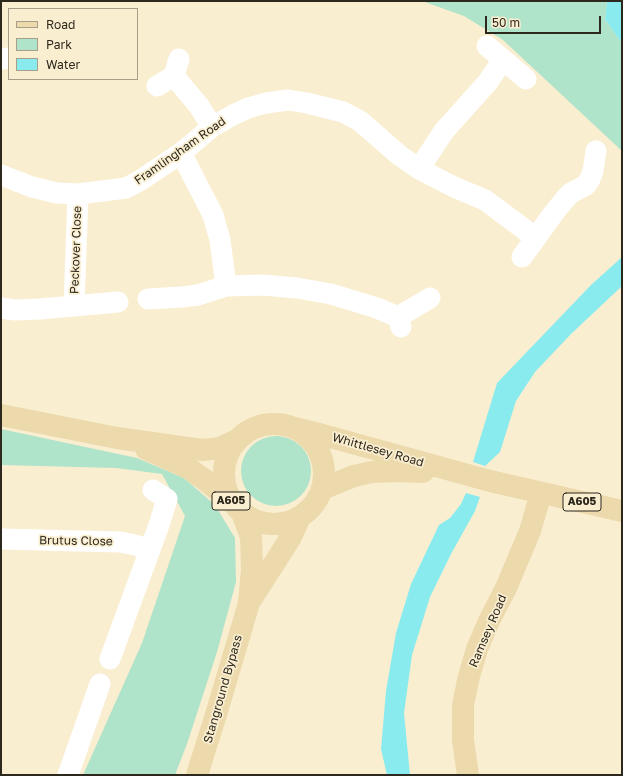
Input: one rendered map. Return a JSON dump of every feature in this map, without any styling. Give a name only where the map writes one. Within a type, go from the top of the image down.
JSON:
[{"type":"main road","points":[[4,414],[116,438],[203,450],[220,448],[237,440]]},
{"type":"main road","name":"A605","points":[[280,424],[295,428],[307,436],[317,447],[323,461],[324,475],[322,489],[318,498],[310,509],[300,517],[286,523],[270,524],[256,521],[237,507],[226,489],[224,476],[225,463],[229,451],[237,440],[249,430],[264,425],[280,424]]},
{"type":"main road","name":"Whittlesey Road","points":[[295,428],[490,481],[541,493]]},
{"type":"main road","points":[[116,438],[148,450],[188,468],[206,480],[237,507]]},
{"type":"main road","name":"Whittlesey Road","points":[[322,489],[354,476],[372,472],[398,471],[461,473]]},
{"type":"main road","name":"A605","points":[[541,493],[622,512]]},
{"type":"main road","name":"Ramsey Road","points":[[468,775],[463,740],[463,705],[469,676],[489,621],[506,588],[530,531],[541,493]]},
{"type":"main road","name":"Stanground Bypass","points":[[196,775],[218,708],[249,603],[252,569],[251,537],[237,507]]},
{"type":"main road","name":"Stanground Bypass","points":[[249,603],[291,537],[300,517]]},
{"type":"street","points":[[487,46],[526,79]]},
{"type":"street","points":[[419,169],[444,131],[487,83],[503,60]]},
{"type":"street","points":[[170,74],[199,106],[212,127]]},
{"type":"street","name":"Framlingham Road","points":[[1,175],[32,187],[57,193],[78,194],[126,188],[142,180],[181,153],[212,127],[248,108],[266,103],[288,100],[343,112],[360,121],[399,155],[419,169],[454,187],[485,200],[536,238]]},
{"type":"street","points":[[522,257],[553,214],[571,193],[586,185],[590,180],[596,151]]},
{"type":"street","points":[[181,153],[213,215],[220,240],[226,286]]},
{"type":"street","name":"Peckover Close","points":[[74,306],[78,194]]},
{"type":"street","points":[[148,299],[198,295],[226,286],[263,285],[297,288],[331,294],[378,308],[399,322],[430,298]]},
{"type":"street","name":"Peckover Close","points":[[1,308],[15,310],[118,302]]},
{"type":"street","points":[[110,659],[167,499],[153,490]]},
{"type":"street","name":"Brutus Close","points":[[1,540],[120,542],[150,550]]},
{"type":"street","points":[[68,775],[100,684]]},
{"type":"green space","points":[[422,1],[607,1],[605,19],[618,38],[622,41],[622,151],[503,40],[464,16]]},
{"type":"green space","points":[[1,429],[137,458],[184,478],[215,505],[235,538],[236,582],[217,652],[187,744],[175,775],[83,775],[142,643],[185,516],[162,474],[116,468],[1,465]]},
{"type":"green space","points":[[269,436],[283,436],[296,442],[305,451],[309,457],[311,471],[309,485],[301,496],[290,504],[283,506],[269,506],[262,504],[251,496],[243,485],[241,478],[241,464],[243,457],[251,446],[262,438]]},
{"type":"water","points":[[607,1],[622,1],[622,41],[618,38],[605,19]]},
{"type":"water","points":[[622,257],[622,286],[571,334],[535,372],[516,401],[500,452],[485,466],[473,462],[497,383],[591,285]]},
{"type":"water","points":[[466,493],[480,497],[475,511],[451,554],[430,597],[412,655],[404,713],[410,775],[387,775],[381,749],[386,691],[396,633],[411,584],[439,525],[450,518],[461,504]]}]
